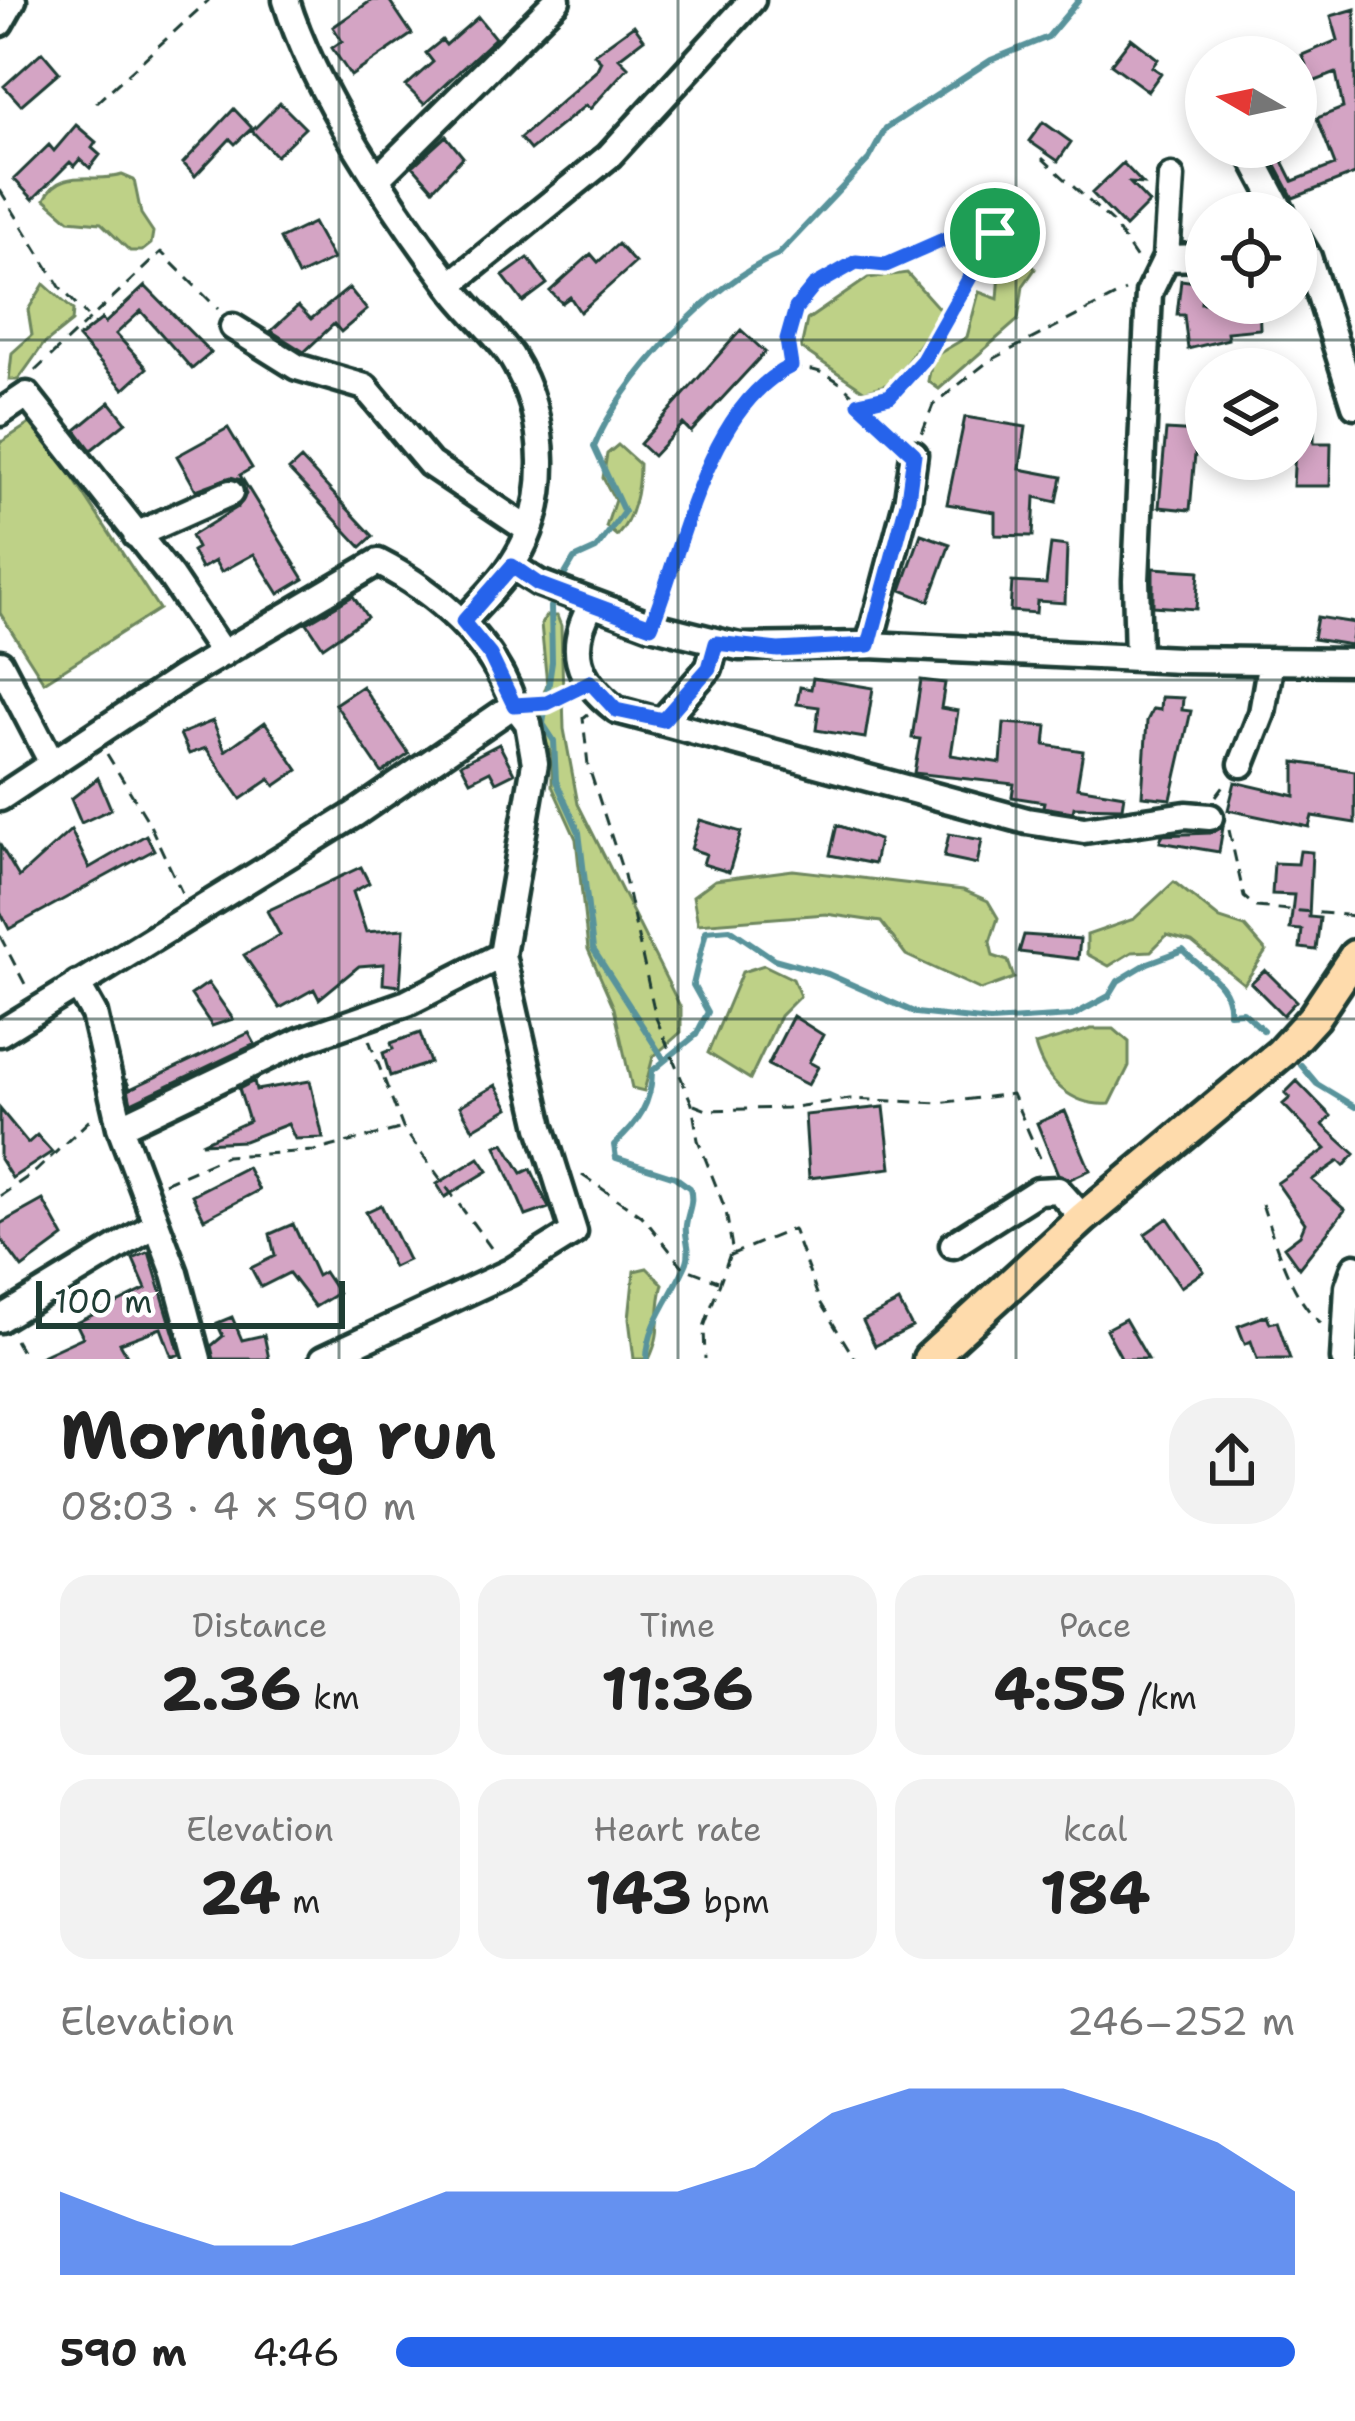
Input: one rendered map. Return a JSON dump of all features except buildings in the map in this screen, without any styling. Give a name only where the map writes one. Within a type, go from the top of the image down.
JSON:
[{"type":"main road","points":[[928,1359],[1083,1218],[1282,1053],[1314,1017],[1355,956]]},
{"type":"street","points":[[0,23],[13,0]]},
{"type":"street","points":[[379,177],[557,0]]},
{"type":"street","points":[[450,285],[649,118],[686,65],[752,0]]},
{"type":"street","points":[[294,4],[309,67],[450,285],[510,355],[540,429],[541,484],[527,530],[512,566],[463,622]]},
{"type":"street","points":[[1138,658],[1136,580],[1149,293],[1166,258],[1171,177]]},
{"type":"street","points":[[1166,258],[1185,258]]},
{"type":"street","points":[[1317,285],[1355,405]]},
{"type":"street","points":[[233,327],[297,367],[365,387],[430,464],[527,530]]},
{"type":"street","points":[[0,413],[27,395],[223,655]]},
{"type":"street","points":[[869,645],[908,499],[914,454]]},
{"type":"street","points":[[136,535],[230,493]]},
{"type":"street","points":[[0,798],[378,562],[463,622],[490,655],[528,723],[535,763],[502,955],[541,1127],[574,1232],[510,1272],[323,1359]]},
{"type":"street","points":[[512,566],[538,584],[651,626],[716,643],[778,650],[869,645],[1355,662]]},
{"type":"street","points":[[592,604],[577,630],[574,649],[597,691],[616,710],[1027,821],[1084,830],[1186,815],[1210,817]]},
{"type":"street","points":[[663,720],[709,668],[716,643]]},
{"type":"street","points":[[1242,764],[1262,713],[1270,661]]},
{"type":"street","points":[[0,662],[52,763]]},
{"type":"street","points":[[0,1033],[194,916],[514,705]]},
{"type":"street","points":[[117,1115],[362,1020],[482,969],[502,955]]},
{"type":"street","points":[[77,984],[94,1014],[140,1194],[175,1273],[198,1359]]},
{"type":"street","points":[[953,1245],[1038,1191],[1058,1190],[1083,1218]]},
{"type":"street","points":[[0,1319],[153,1226]]},
{"type":"street","points":[[1344,1352],[1348,1286],[1355,1267]]},
{"type":"path","points":[[96,103],[209,0]]},
{"type":"path","points":[[1042,158],[1112,221],[1147,280]]},
{"type":"path","points":[[0,191],[61,286],[88,317]]},
{"type":"path","points":[[859,403],[890,396],[923,360],[1012,206]]},
{"type":"path","points":[[791,366],[787,340],[796,308],[814,286],[856,262],[886,265],[952,236],[995,233]]},
{"type":"path","points":[[27,395],[38,363],[161,253],[195,282],[233,327]]},
{"type":"path","points":[[651,626],[676,567],[688,514],[714,458],[744,403],[772,375],[791,366],[826,373],[914,454],[933,405],[989,361],[1126,290]]},
{"type":"path","points":[[514,705],[597,691]]},
{"type":"path","points":[[597,691],[583,718],[588,765],[624,874],[656,1018],[692,1104],[698,1140],[726,1211],[730,1256],[704,1327],[705,1359]]},
{"type":"path","points":[[96,735],[148,821],[194,916]]},
{"type":"path","points":[[1242,764],[1217,791],[1210,817],[1227,826],[1237,847],[1244,897],[1256,907],[1355,916]]},
{"type":"path","points":[[0,936],[39,1007]]},
{"type":"path","points":[[362,1020],[403,1128],[510,1272]]},
{"type":"path","points":[[692,1104],[707,1110],[787,1108],[850,1099],[939,1102],[1012,1094],[1058,1190]]},
{"type":"path","points":[[0,1196],[117,1115]]},
{"type":"path","points":[[140,1194],[226,1156],[314,1151],[403,1128]]},
{"type":"path","points":[[576,1169],[642,1216],[684,1268],[722,1281]]},
{"type":"path","points":[[1262,1204],[1309,1312],[1344,1352]]},
{"type":"path","points":[[730,1256],[793,1229],[820,1302],[855,1359]]},
{"type":"green space","points":[[122,175],[134,180],[141,214],[153,232],[151,244],[142,251],[130,251],[101,223],[69,220],[45,199],[69,179]]},
{"type":"green space","points":[[1026,255],[1035,269],[1023,286],[1018,320],[939,389],[928,381],[933,357],[967,337],[979,292],[998,299],[1001,260]]},
{"type":"green space","points":[[907,273],[942,312],[892,383],[865,391],[801,348],[807,320],[868,278]]},
{"type":"green space","points":[[44,284],[73,310],[72,322],[43,345],[18,380],[9,380],[12,353],[32,335],[28,310]]},
{"type":"green space","points":[[35,420],[159,609],[44,682],[0,613],[0,443]]},
{"type":"green space","points":[[618,445],[639,464],[634,502],[617,536],[606,527],[615,500],[603,478],[607,454]]},
{"type":"green space","points":[[546,616],[557,616],[561,626],[564,729],[578,804],[681,1008],[681,1032],[653,1057],[644,1091],[632,1088],[614,1008],[588,949],[576,839],[552,786],[552,756],[539,725],[537,713],[547,684],[541,624]]},
{"type":"green space","points":[[793,870],[963,890],[988,901],[998,918],[990,942],[993,956],[1008,961],[1014,978],[981,990],[906,955],[881,922],[826,914],[698,924],[693,896],[715,880]]},
{"type":"green space","points":[[1174,882],[1220,919],[1245,927],[1266,951],[1244,984],[1192,942],[1167,935],[1151,951],[1132,952],[1109,966],[1087,954],[1087,935],[1134,919]]},
{"type":"green space","points":[[764,965],[793,979],[800,996],[780,1016],[750,1079],[708,1053],[742,972]]},
{"type":"green space","points":[[1091,1029],[1114,1029],[1129,1042],[1129,1066],[1110,1104],[1084,1101],[1062,1089],[1046,1070],[1035,1045]]},
{"type":"green space","points":[[647,1268],[663,1284],[658,1330],[649,1359],[634,1359],[629,1319],[634,1271]]},
{"type":"waterway","points":[[561,581],[574,559],[596,549],[624,512],[594,447],[646,364],[697,310],[778,255],[869,159],[886,128],[991,60],[1048,37],[1079,0]]},
{"type":"waterway","points":[[551,607],[552,662],[543,724],[554,741],[556,781],[579,832],[593,949],[663,1058]]},
{"type":"waterway","points":[[647,1359],[656,1321],[687,1262],[691,1194],[675,1177],[616,1158],[614,1145],[642,1112],[652,1071],[696,1035],[708,1012],[693,985],[706,931],[730,929],[774,959],[828,974],[916,1013],[990,1021],[1072,1016],[1109,996],[1118,981],[1148,963],[1183,950],[1221,985],[1229,1013],[1243,1012],[1263,1030]]},
{"type":"waterway","points":[[1301,1065],[1317,1084],[1355,1107]]},
{"type":"route","points":[[995,233],[953,299],[923,360],[890,396],[859,403],[879,427],[914,454],[908,499],[869,645],[778,650],[716,643],[709,668],[663,720],[616,710],[590,682],[547,703],[514,705],[490,655],[463,622],[512,566],[538,584],[651,626],[676,567],[694,498],[744,403],[772,375],[791,366],[787,340],[796,308],[814,286],[856,262],[886,265],[952,236],[995,233]]}]
